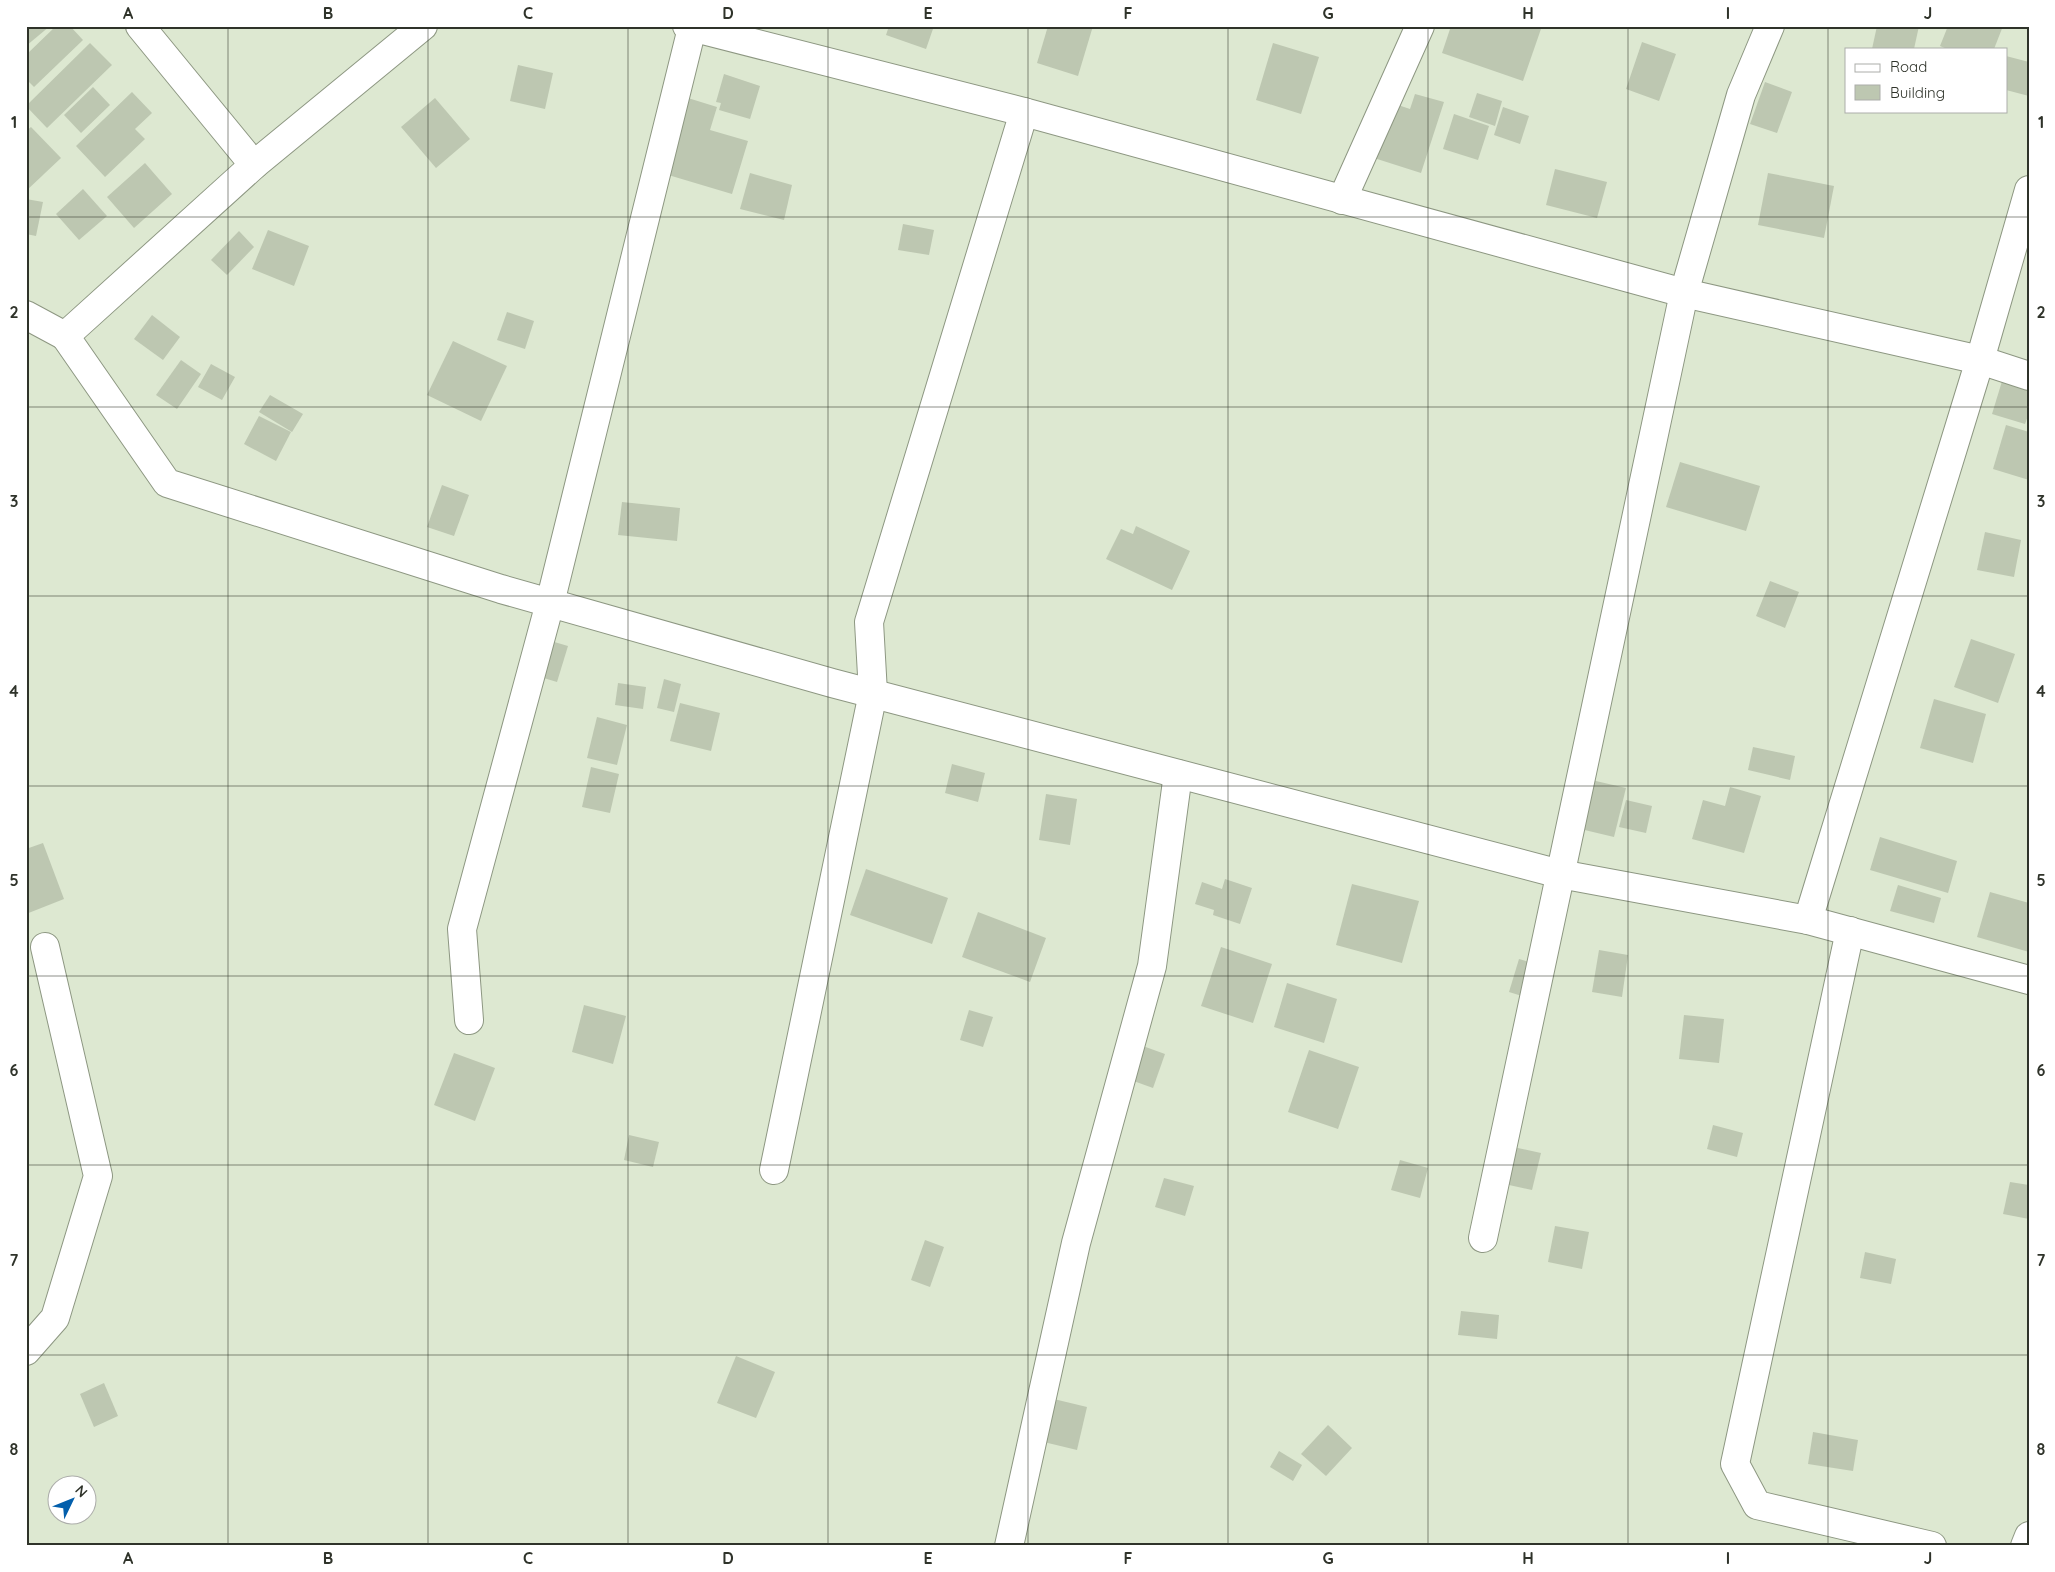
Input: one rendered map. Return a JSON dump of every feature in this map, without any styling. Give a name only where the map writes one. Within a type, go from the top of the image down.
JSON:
[{"type":"street","points":[[140,26],[254,165]]},
{"type":"street","points":[[65,336],[254,165],[423,26]]},
{"type":"street","points":[[1342,200],[1420,26]]},
{"type":"street","points":[[1483,1238],[1684,293],[1741,96],[1770,26]]},
{"type":"street","points":[[469,1020],[462,929],[550,603],[689,27],[1024,112],[1684,293],[1980,360],[2029,376]]},
{"type":"street","points":[[774,1170],[873,693],[869,622],[1024,112]]},
{"type":"street","points":[[1808,920],[1980,360],[2029,190]]},
{"type":"street","points":[[26,315],[65,336],[167,483],[501,589],[873,693],[1560,874],[1808,920],[2029,980]]},
{"type":"street","points":[[1009,1546],[1076,1243],[1152,966],[1178,774]]},
{"type":"street","points":[[1850,931],[1735,1464],[1757,1505],[1932,1546]]},
{"type":"street","points":[[26,1351],[56,1318],[98,1176],[45,947]]},
{"type":"street","points":[[2025,1546],[2029,1536]]},
{"type":"building","points":[[26,26],[50,26],[26,46]]},
{"type":"building","points":[[56,26],[70,26],[83,40],[34,87],[26,79],[26,55]]},
{"type":"building","points":[[889,26],[934,26],[926,49],[886,35]]},
{"type":"building","points":[[1048,26],[1093,26],[1078,76],[1037,63]]},
{"type":"building","points":[[1451,26],[1542,26],[1523,81],[1442,53]]},
{"type":"building","points":[[1877,26],[1919,26],[1914,48],[1872,48]]},
{"type":"building","points":[[1948,26],[2003,26],[1994,48],[1945,48],[1940,46]]},
{"type":"building","points":[[1642,42],[1676,54],[1659,101],[1626,89]]},
{"type":"building","points":[[90,43],[112,65],[47,128],[26,106]]},
{"type":"building","points":[[1273,43],[1319,57],[1301,114],[1256,100]]},
{"type":"building","points":[[2008,57],[2029,62],[2029,96],[2008,91]]},
{"type":"building","points":[[518,65],[553,73],[545,109],[510,101]]},
{"type":"building","points":[[724,74],[760,86],[750,119],[719,110],[721,103],[716,102]]},
{"type":"building","points":[[1765,82],[1792,92],[1777,133],[1750,124]]},
{"type":"building","points":[[93,87],[110,105],[81,133],[64,115]]},
{"type":"building","points":[[132,92],[152,113],[135,129],[145,139],[105,177],[76,146]]},
{"type":"building","points":[[1477,93],[1502,101],[1495,126],[1469,117]]},
{"type":"building","points":[[1415,94],[1444,102],[1421,173],[1374,158],[1392,103],[1410,109]]},
{"type":"building","points":[[435,98],[470,139],[436,168],[401,127]]},
{"type":"building","points":[[688,98],[717,107],[710,130],[748,141],[732,194],[665,174]]},
{"type":"building","points":[[1503,107],[1529,116],[1520,144],[1494,135]]},
{"type":"building","points":[[1454,114],[1489,126],[1478,160],[1443,149]]},
{"type":"building","points":[[31,127],[61,158],[26,191],[26,131]]},
{"type":"building","points":[[145,163],[172,194],[134,228],[107,197]]},
{"type":"building","points":[[1555,169],[1607,182],[1597,218],[1546,205]]},
{"type":"building","points":[[750,173],[792,185],[784,220],[740,209]]},
{"type":"building","points":[[1768,173],[1834,186],[1824,238],[1758,225]]},
{"type":"building","points":[[83,189],[107,216],[79,240],[56,214]]},
{"type":"building","points":[[26,199],[43,202],[36,236],[26,234]]},
{"type":"building","points":[[903,224],[934,230],[929,255],[898,250]]},
{"type":"building","points":[[268,230],[309,246],[294,286],[252,269]]},
{"type":"building","points":[[239,231],[254,247],[227,275],[211,260]]},
{"type":"building","points":[[507,312],[534,321],[525,349],[497,340]]},
{"type":"building","points":[[152,315],[180,337],[163,360],[134,339]]},
{"type":"building","points":[[453,341],[507,366],[481,421],[427,395]]},
{"type":"building","points":[[181,360],[201,374],[177,409],[156,395]]},
{"type":"building","points":[[211,364],[235,377],[222,400],[198,387]]},
{"type":"building","points":[[2003,378],[2029,386],[2029,413],[2025,424],[1992,414]]},
{"type":"building","points":[[270,395],[303,414],[292,432],[259,412]]},
{"type":"building","points":[[259,416],[291,432],[276,461],[244,444]]},
{"type":"building","points":[[2006,425],[2029,432],[2029,480],[1993,469]]},
{"type":"building","points":[[1680,462],[1760,486],[1746,531],[1666,507]]},
{"type":"building","points":[[442,485],[469,495],[454,536],[427,527]]},
{"type":"building","points":[[622,502],[680,508],[677,541],[618,535]]},
{"type":"building","points":[[1136,526],[1190,551],[1172,590],[1106,559],[1121,529],[1133,534]]},
{"type":"building","points":[[1985,532],[2021,540],[2014,577],[1977,570]]},
{"type":"building","points":[[1770,581],[1799,592],[1785,628],[1756,616]]},
{"type":"building","points":[[527,634],[568,646],[557,682],[517,670]]},
{"type":"building","points":[[1971,639],[2015,654],[1998,703],[1954,687]]},
{"type":"building","points":[[664,679],[681,684],[674,712],[657,708]]},
{"type":"building","points":[[618,683],[646,687],[643,709],[615,705]]},
{"type":"building","points":[[1934,699],[1986,714],[1973,763],[1920,748]]},
{"type":"building","points":[[680,703],[720,713],[711,751],[670,741]]},
{"type":"building","points":[[597,717],[627,725],[617,765],[587,758]]},
{"type":"building","points":[[1753,747],[1795,756],[1790,780],[1748,770]]},
{"type":"building","points":[[952,764],[985,773],[978,802],[945,793]]},
{"type":"building","points":[[591,767],[619,774],[610,813],[582,807]]},
{"type":"building","points":[[1583,778],[1626,788],[1614,837],[1572,827]]},
{"type":"building","points":[[1730,787],[1761,796],[1744,853],[1692,839],[1703,800],[1725,806]]},
{"type":"building","points":[[1046,794],[1077,799],[1070,845],[1039,840]]},
{"type":"building","points":[[1626,800],[1652,806],[1646,833],[1619,827]]},
{"type":"building","points":[[1880,837],[1957,861],[1948,893],[1870,870]]},
{"type":"building","points":[[43,843],[64,899],[26,914],[26,849]]},
{"type":"building","points":[[866,869],[948,898],[932,944],[850,915]]},
{"type":"building","points":[[1225,879],[1252,888],[1240,924],[1213,915],[1214,910],[1195,904],[1202,882],[1222,889]]},
{"type":"building","points":[[1352,884],[1419,901],[1402,963],[1336,945]]},
{"type":"building","points":[[1898,885],[1941,898],[1934,923],[1890,911]]},
{"type":"building","points":[[1990,892],[2029,903],[2029,952],[1977,937]]},
{"type":"building","points":[[978,912],[1046,938],[1030,982],[962,957]]},
{"type":"building","points":[[1221,947],[1272,964],[1253,1023],[1201,1006]]},
{"type":"building","points":[[1599,950],[1628,955],[1622,997],[1592,992]]},
{"type":"building","points":[[1519,959],[1549,968],[1538,1001],[1509,992]]},
{"type":"building","points":[[1287,983],[1337,999],[1324,1043],[1274,1027]]},
{"type":"building","points":[[584,1005],[626,1016],[613,1064],[572,1052]]},
{"type":"building","points":[[969,1010],[993,1017],[983,1047],[960,1040]]},
{"type":"building","points":[[1684,1015],[1724,1019],[1719,1063],[1679,1059]]},
{"type":"building","points":[[1129,1041],[1165,1054],[1153,1088],[1117,1075]]},
{"type":"building","points":[[1309,1050],[1359,1067],[1338,1129],[1288,1112]]},
{"type":"building","points":[[454,1053],[495,1068],[475,1121],[434,1105]]},
{"type":"building","points":[[1713,1125],[1743,1133],[1737,1157],[1707,1149]]},
{"type":"building","points":[[629,1135],[659,1142],[653,1167],[624,1160]]},
{"type":"building","points":[[1490,1142],[1541,1153],[1532,1190],[1482,1179]]},
{"type":"building","points":[[1400,1160],[1428,1168],[1420,1198],[1391,1190]]},
{"type":"building","points":[[1164,1178],[1194,1186],[1185,1216],[1155,1207]]},
{"type":"building","points":[[2010,1182],[2029,1185],[2029,1219],[2003,1214]]},
{"type":"building","points":[[1555,1226],[1589,1232],[1582,1269],[1548,1262]]},
{"type":"building","points":[[925,1240],[944,1247],[930,1287],[911,1280]]},
{"type":"building","points":[[1865,1252],[1896,1259],[1891,1284],[1860,1278]]},
{"type":"building","points":[[1461,1311],[1499,1315],[1497,1339],[1458,1335]]},
{"type":"building","points":[[736,1356],[775,1372],[756,1418],[717,1403]]},
{"type":"building","points":[[104,1383],[118,1416],[94,1427],[80,1394]]},
{"type":"building","points":[[1033,1394],[1087,1407],[1077,1450],[1023,1437]]},
{"type":"building","points":[[1328,1425],[1352,1448],[1326,1476],[1301,1454]]},
{"type":"building","points":[[1813,1432],[1858,1440],[1853,1471],[1808,1464]]},
{"type":"building","points":[[1279,1451],[1302,1465],[1293,1481],[1270,1467]]}]
